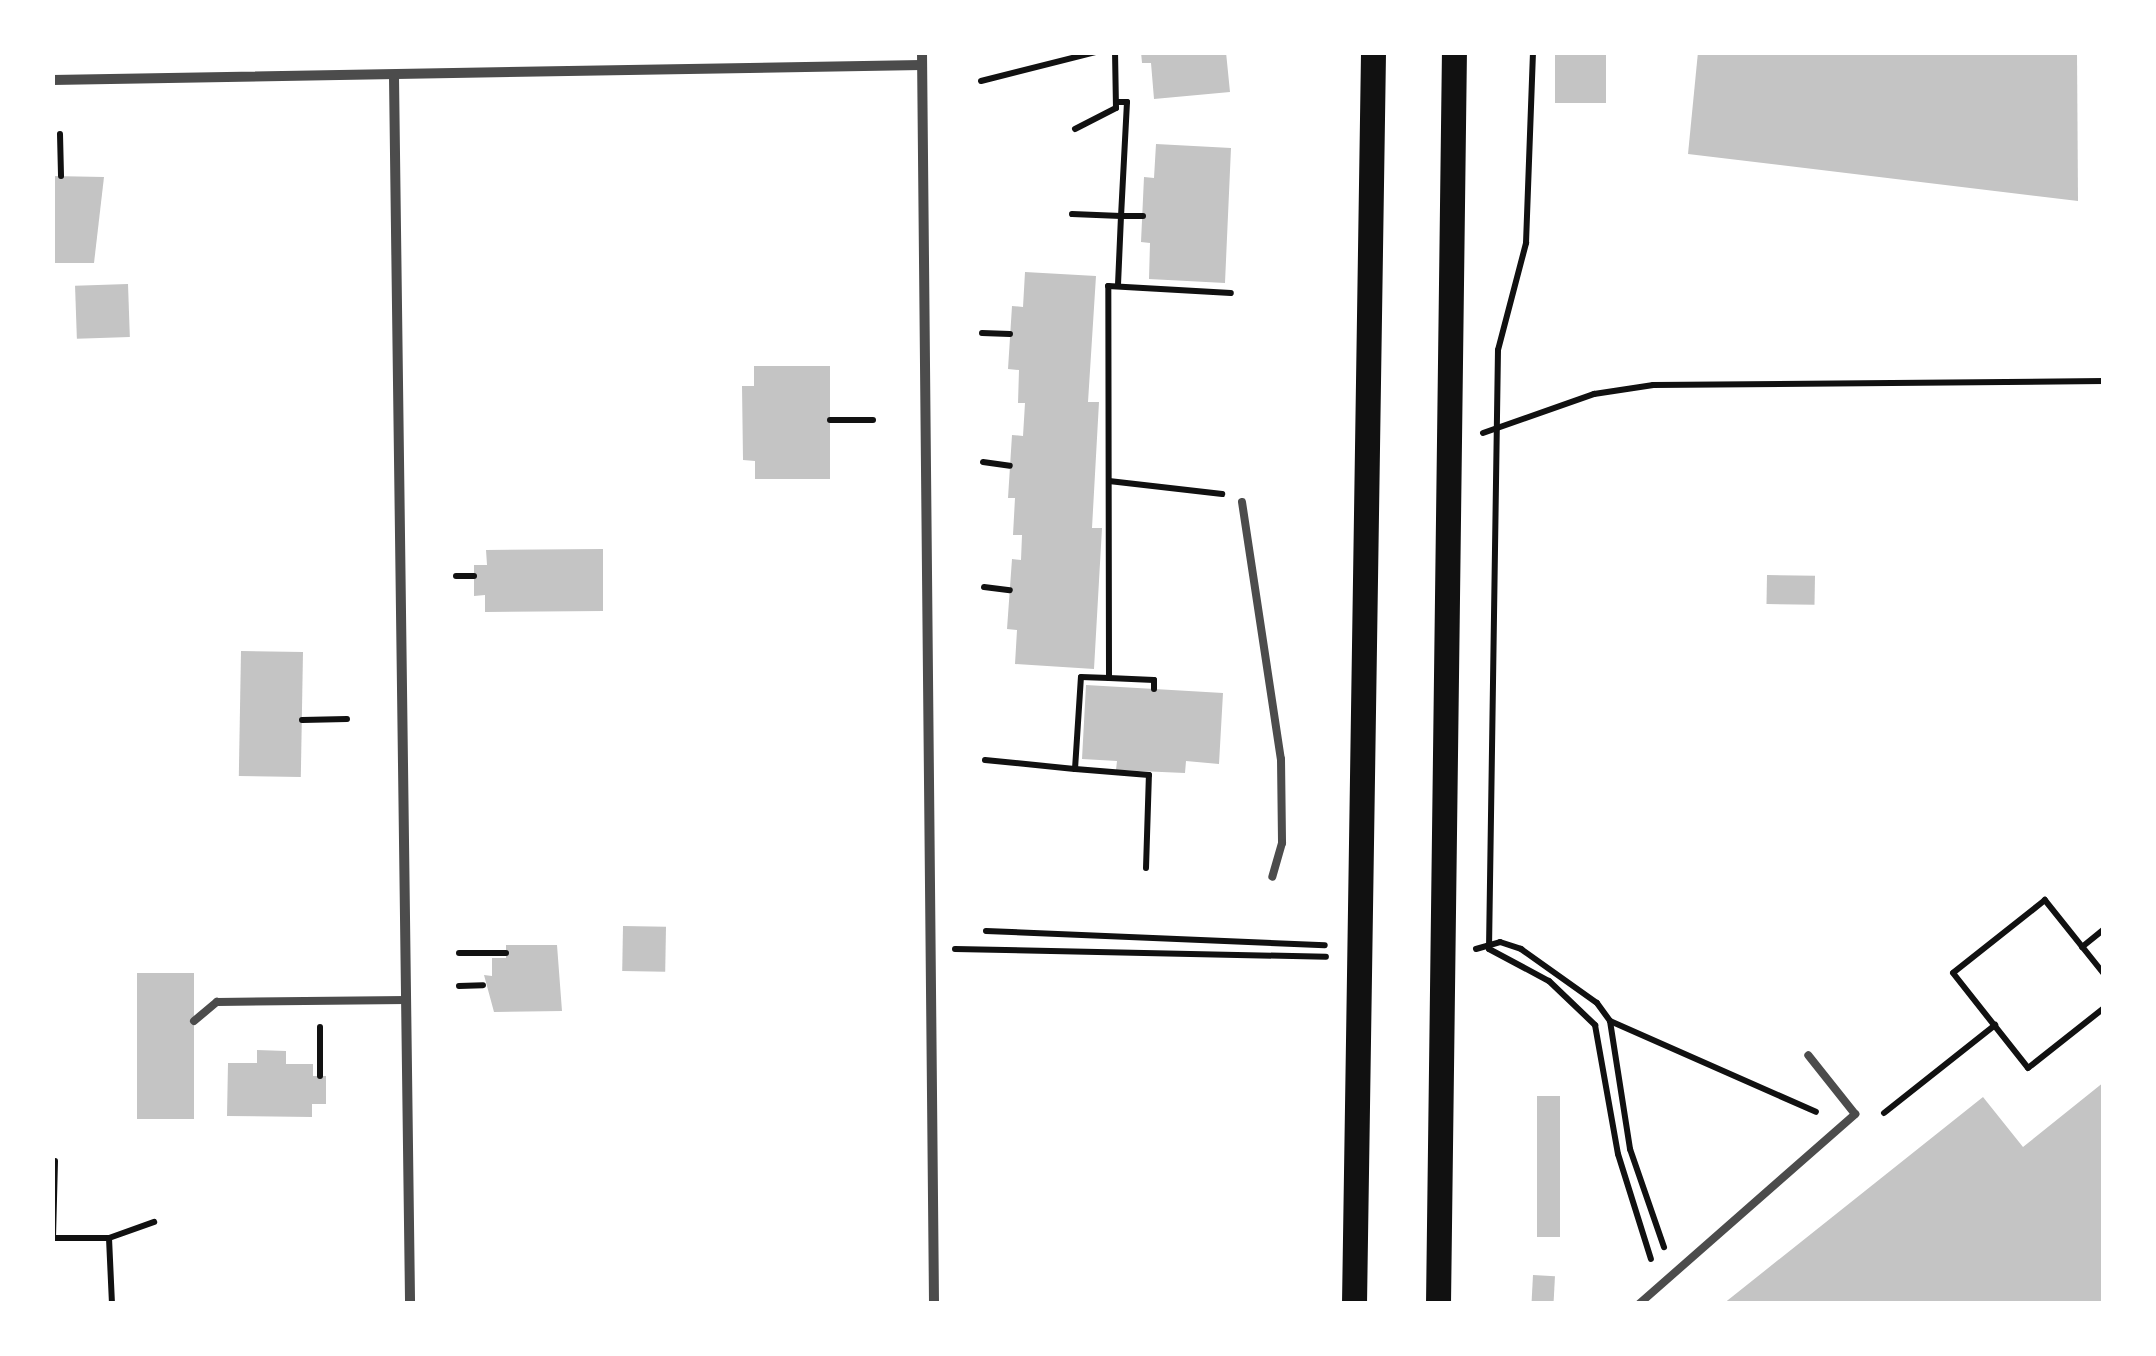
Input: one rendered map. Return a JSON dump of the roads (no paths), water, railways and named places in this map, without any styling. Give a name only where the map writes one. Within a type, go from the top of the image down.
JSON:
[{"type":"main road","points":[[1354,1304],[1373,52]]},
{"type":"main road","points":[[1438,1304],[1454,52]]},
{"type":"street","points":[[922,52],[934,1304]]},
{"type":"street","points":[[52,80],[922,65]]},
{"type":"street","points":[[394,77],[410,1304]]},
{"type":"lane","points":[[1242,502],[1281,759],[1282,843],[1272,877]]},
{"type":"lane","points":[[194,1021],[217,1002],[407,1000]]},
{"type":"lane","points":[[1639,1304],[1855,1114],[1808,1056]]}]
